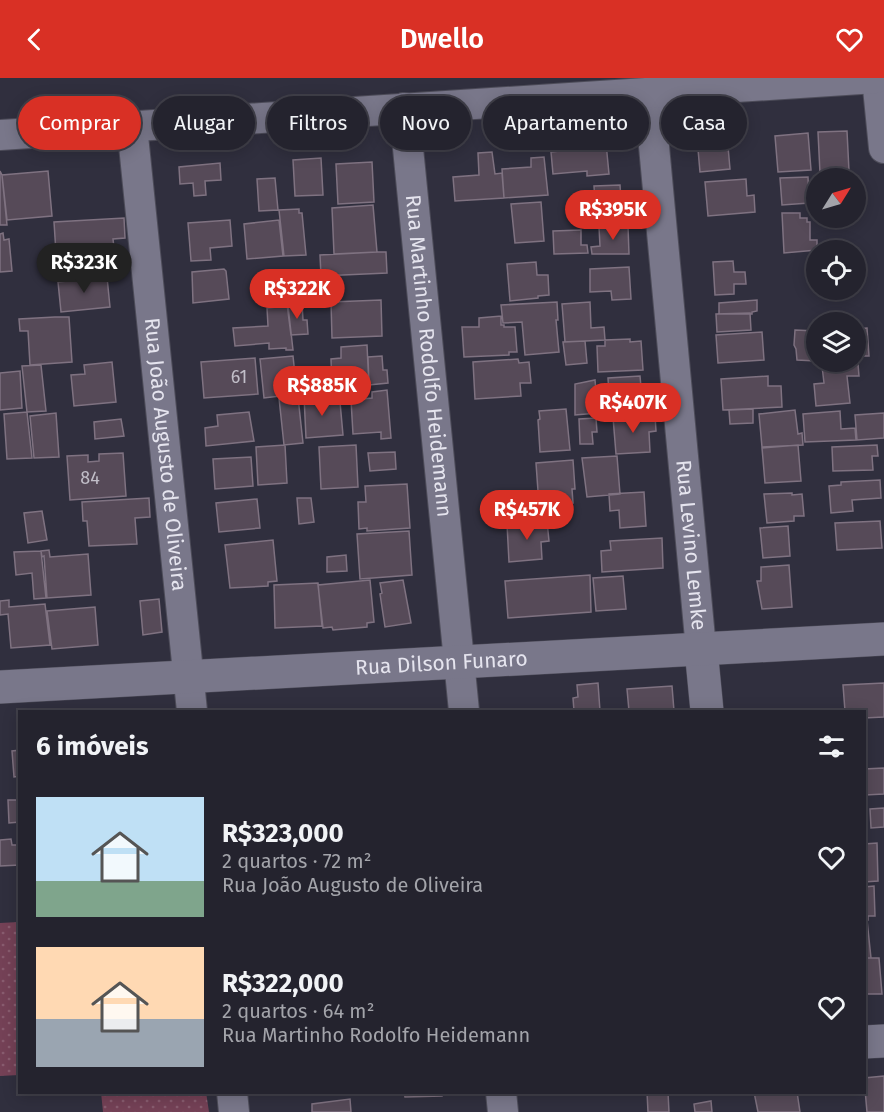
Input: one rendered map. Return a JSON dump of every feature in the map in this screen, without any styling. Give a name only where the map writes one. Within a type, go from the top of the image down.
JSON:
[{"type":"street","points":[[471,104],[877,78],[884,148]]},
{"type":"street","name":"Rua Levino Lemke","points":[[649,93],[707,710]]},
{"type":"street","points":[[141,125],[380,110]]},
{"type":"street","points":[[0,135],[18,134]]},
{"type":"street","name":"Rua João Augusto de Oliveira","points":[[134,150],[192,710]]},
{"type":"street","name":"Rua Martinho Rodolfo Heidemann","points":[[408,150],[464,710]]},
{"type":"street","name":"Rua Dilson Funaro","points":[[0,687],[884,639]]},
{"type":"street","points":[[866,1042],[884,1041]]},
{"type":"street","points":[[232,1094],[234,1112]]},
{"type":"street","points":[[501,1094],[503,1112]]},
{"type":"shaded area","points":[[18,922],[18,1075],[0,1076],[0,923]]},
{"type":"shaded area","points":[[101,1094],[206,1094],[209,1112],[103,1112]]},
{"type":"building","points":[[847,131],[849,168],[820,168],[818,132]]},
{"type":"building","points":[[808,133],[811,168],[778,172],[775,136]]},
{"type":"building","points":[[607,150],[609,174],[587,176],[587,171],[553,174],[551,152]]},
{"type":"building","points":[[698,150],[728,150],[730,169],[700,172]]},
{"type":"building","points":[[492,152],[495,174],[502,173],[504,198],[455,201],[453,177],[479,175],[478,153]]},
{"type":"building","points":[[544,157],[548,195],[504,198],[502,169],[531,167],[531,158]]},
{"type":"building","points":[[321,158],[323,195],[295,196],[293,160]]},
{"type":"building","points":[[372,162],[374,202],[338,204],[336,164]]},
{"type":"building","points":[[220,163],[221,180],[205,181],[206,195],[194,196],[193,183],[180,184],[179,167]]},
{"type":"building","points":[[0,171],[2,175],[7,225],[0,225]]},
{"type":"building","points":[[48,171],[52,216],[7,220],[2,175]]},
{"type":"building","points":[[806,177],[806,203],[782,205],[780,178]]},
{"type":"building","points":[[275,178],[278,210],[259,211],[257,179]]},
{"type":"building","points":[[746,179],[747,196],[754,195],[755,212],[708,216],[705,182]]},
{"type":"building","points":[[620,185],[622,216],[596,218],[594,186]]},
{"type":"building","points":[[541,202],[544,241],[515,243],[511,204]]},
{"type":"building","points":[[373,205],[377,252],[334,254],[332,208]]},
{"type":"building","points":[[299,209],[299,213],[302,213],[306,255],[284,256],[279,210]]},
{"type":"building","points":[[782,213],[800,213],[800,218],[806,218],[806,228],[810,228],[810,240],[806,240],[806,251],[784,253]]},
{"type":"building","points":[[124,218],[125,238],[113,239],[115,257],[111,257],[111,263],[57,268],[54,222]]},
{"type":"building","points":[[230,220],[232,246],[210,248],[211,260],[191,261],[188,223]]},
{"type":"building","points":[[279,220],[283,256],[247,259],[244,224]]},
{"type":"building","points":[[628,226],[629,254],[592,254],[591,247],[600,246],[599,227]]},
{"type":"building","points":[[581,230],[581,245],[587,245],[588,253],[554,254],[553,231]]},
{"type":"building","points":[[3,233],[4,240],[9,239],[12,271],[0,272],[0,234]]},
{"type":"building","points":[[386,252],[387,273],[321,276],[320,255]]},
{"type":"building","points":[[733,261],[734,272],[745,272],[746,284],[734,284],[734,294],[715,295],[713,262]]},
{"type":"building","points":[[536,262],[537,275],[548,275],[549,295],[510,301],[507,264]]},
{"type":"building","points":[[629,267],[631,299],[612,300],[611,291],[590,292],[590,269]]},
{"type":"building","points":[[224,269],[229,299],[193,303],[192,272]]},
{"type":"building","points":[[107,277],[110,307],[61,312],[58,282]]},
{"type":"building","points":[[381,300],[382,336],[332,338],[331,302]]},
{"type":"building","points":[[757,300],[757,311],[752,314],[719,314],[719,303]]},
{"type":"building","points":[[557,302],[559,352],[525,355],[522,322],[503,323],[501,305]]},
{"type":"building","points":[[590,302],[591,328],[604,327],[605,340],[565,342],[562,304]]},
{"type":"building","points":[[302,303],[303,320],[307,320],[308,334],[291,335],[287,304]]},
{"type":"building","points":[[288,306],[293,350],[269,349],[269,343],[235,346],[233,328],[268,326],[267,308]]},
{"type":"building","points":[[750,313],[751,330],[717,332],[716,314]]},
{"type":"building","points":[[501,316],[501,325],[515,327],[517,352],[509,352],[509,355],[464,357],[462,327],[479,327],[479,318]]},
{"type":"building","points":[[69,317],[72,362],[30,365],[28,331],[20,331],[19,319]]},
{"type":"building","points":[[867,328],[869,356],[866,356]]},
{"type":"building","points":[[795,330],[806,331],[806,360],[797,360],[794,345]]},
{"type":"building","points":[[762,332],[764,360],[718,363],[716,335]]},
{"type":"building","points":[[630,339],[630,342],[641,341],[643,370],[598,372],[597,346],[605,346],[605,340]]},
{"type":"building","points":[[585,341],[587,363],[566,365],[563,342]]},
{"type":"building","points":[[367,345],[369,387],[343,389],[343,386],[332,387],[331,359],[341,358],[341,347]]},
{"type":"building","points":[[293,356],[297,394],[264,398],[260,359]]},
{"type":"building","points":[[382,356],[383,370],[387,370],[388,383],[369,385],[368,357]]},
{"type":"building","points":[[255,358],[258,394],[204,398],[201,362]]},
{"type":"building","points":[[518,359],[519,363],[529,362],[531,383],[520,383],[521,396],[475,399],[473,362]]},
{"type":"building","points":[[112,362],[116,402],[74,406],[71,375],[85,374],[84,365]]},
{"type":"building","points":[[41,365],[46,411],[27,412],[22,366]]},
{"type":"building","points":[[20,371],[22,408],[0,410],[0,373]]},
{"type":"building","points":[[823,372],[859,372],[859,376],[847,376],[850,403],[816,406],[814,384],[824,383]]},
{"type":"building","points":[[640,376],[643,410],[610,412],[608,378]]},
{"type":"building","points":[[768,376],[768,386],[781,386],[782,407],[723,410],[721,379]]},
{"type":"building","points":[[595,380],[598,413],[575,415],[575,384]]},
{"type":"building","points":[[387,390],[391,438],[381,439],[381,432],[353,434],[351,400],[372,398],[372,392]]},
{"type":"building","points":[[329,395],[330,402],[340,402],[343,435],[306,438],[304,396]]},
{"type":"building","points":[[298,397],[303,443],[284,445],[279,398]]},
{"type":"building","points":[[566,409],[570,450],[540,452],[539,411]]},
{"type":"building","points":[[753,409],[753,423],[730,424],[729,410]]},
{"type":"building","points":[[795,410],[798,434],[802,433],[803,445],[762,447],[759,414]]},
{"type":"building","points":[[840,411],[841,429],[855,428],[856,440],[805,442],[803,414]]},
{"type":"building","points":[[27,412],[32,458],[7,459],[4,414]]},
{"type":"building","points":[[249,412],[254,441],[206,446],[205,428],[218,426],[217,415]]},
{"type":"building","points":[[56,413],[59,457],[34,458],[30,416]]},
{"type":"building","points":[[884,413],[884,438],[857,440],[855,415]]},
{"type":"building","points":[[655,415],[656,431],[649,432],[650,452],[616,454],[613,417]]},
{"type":"building","points":[[596,418],[597,432],[592,432],[593,444],[580,444],[579,419]]},
{"type":"building","points":[[121,419],[124,436],[95,439],[94,422]]},
{"type":"building","points":[[285,445],[287,483],[258,485],[256,447]]},
{"type":"building","points":[[356,445],[358,487],[321,489],[319,447]]},
{"type":"building","points":[[798,445],[801,481],[765,483],[762,448]]},
{"type":"building","points":[[877,445],[878,456],[872,456],[873,470],[833,471],[832,447]]},
{"type":"building","points":[[395,452],[396,469],[370,471],[368,453]]},
{"type":"building","points":[[123,453],[126,496],[70,500],[67,456],[88,455],[88,462],[99,461],[99,454]]},
{"type":"building","points":[[617,456],[620,494],[587,497],[582,458]]},
{"type":"building","points":[[251,457],[253,486],[215,489],[213,459]]},
{"type":"building","points":[[573,460],[575,489],[572,489],[573,503],[541,505],[536,463]]},
{"type":"building","points":[[880,480],[881,498],[852,500],[853,511],[831,513],[829,486],[841,485],[841,482]]},
{"type":"building","points":[[407,484],[410,528],[367,531],[367,528],[359,529],[358,502],[366,502],[365,486]]},
{"type":"building","points":[[644,492],[646,526],[620,528],[619,510],[610,511],[609,494]]},
{"type":"building","points":[[792,493],[792,495],[802,494],[804,516],[794,516],[794,521],[767,523],[764,494]]},
{"type":"building","points":[[149,498],[150,517],[135,518],[137,544],[89,546],[87,521],[83,521],[82,502]]},
{"type":"building","points":[[297,498],[311,498],[314,522],[299,524]]},
{"type":"building","points":[[257,499],[260,528],[219,532],[216,503]]},
{"type":"building","points":[[42,511],[47,540],[28,543],[24,513]]},
{"type":"building","points":[[547,521],[549,541],[541,542],[542,559],[509,562],[507,524]]},
{"type":"building","points":[[880,521],[882,548],[837,550],[835,523]]},
{"type":"building","points":[[788,526],[790,556],[763,558],[760,528]]},
{"type":"building","points":[[409,531],[412,575],[360,579],[357,534]]},
{"type":"building","points":[[662,538],[663,568],[602,572],[601,551],[611,550],[610,541]]},
{"type":"building","points":[[273,540],[277,581],[268,582],[268,586],[230,588],[225,545]]},
{"type":"building","points":[[49,550],[50,557],[88,554],[91,595],[47,598],[44,556],[42,557],[41,551]]},
{"type":"building","points":[[41,551],[46,598],[34,599],[32,573],[16,575],[14,552]]},
{"type":"building","points":[[346,555],[347,571],[327,572],[327,557]]},
{"type":"building","points":[[789,565],[792,607],[762,609],[757,581],[761,581],[761,567]]},
{"type":"building","points":[[590,575],[591,612],[508,618],[505,581]]},
{"type":"building","points":[[623,576],[626,609],[596,611],[593,578]]},
{"type":"building","points":[[370,580],[374,622],[367,623],[367,627],[333,630],[332,627],[323,628],[318,585]]},
{"type":"building","points":[[403,580],[411,623],[385,627],[380,583]]},
{"type":"building","points":[[318,583],[322,626],[275,628],[274,585]]},
{"type":"building","points":[[159,599],[162,632],[143,635],[140,601]]},
{"type":"building","points":[[9,600],[9,607],[45,604],[50,645],[11,648],[8,614],[0,615],[0,601]]},
{"type":"building","points":[[95,607],[98,645],[52,649],[47,611]]},
{"type":"building","points":[[598,683],[600,710],[574,710],[573,698],[578,697],[577,685]]},
{"type":"building","points":[[884,683],[884,717],[866,718],[866,710],[845,710],[843,685]]},
{"type":"building","points":[[672,686],[674,710],[629,710],[627,689]]},
{"type":"building","points":[[18,750],[18,776],[14,777],[12,751]]},
{"type":"building","points":[[884,768],[884,794],[866,795],[866,769]]},
{"type":"building","points":[[8,800],[18,800],[18,822],[9,823]]},
{"type":"building","points":[[884,808],[884,827],[871,828],[870,809]]},
{"type":"building","points":[[11,839],[12,845],[18,845],[18,865],[0,866],[0,840]]},
{"type":"building","points":[[877,843],[878,881],[866,882],[866,844]]},
{"type":"building","points":[[874,886],[875,916],[868,916],[868,920],[866,920],[866,887]]},
{"type":"building","points":[[866,920],[867,920],[871,958],[866,958]]},
{"type":"building","points":[[866,958],[879,958],[882,994],[866,994]]},
{"type":"building","points":[[884,1076],[884,1112],[867,1112],[866,1078]]},
{"type":"building","points":[[404,1094],[442,1094],[442,1096],[405,1097]]},
{"type":"building","points":[[647,1094],[668,1094],[669,1112],[648,1112]]},
{"type":"building","points":[[754,1094],[797,1094],[800,1112],[758,1112]]},
{"type":"building","points":[[350,1099],[351,1112],[312,1112],[312,1104]]},
{"type":"building","points":[[711,1101],[712,1112],[695,1112],[694,1104]]}]
